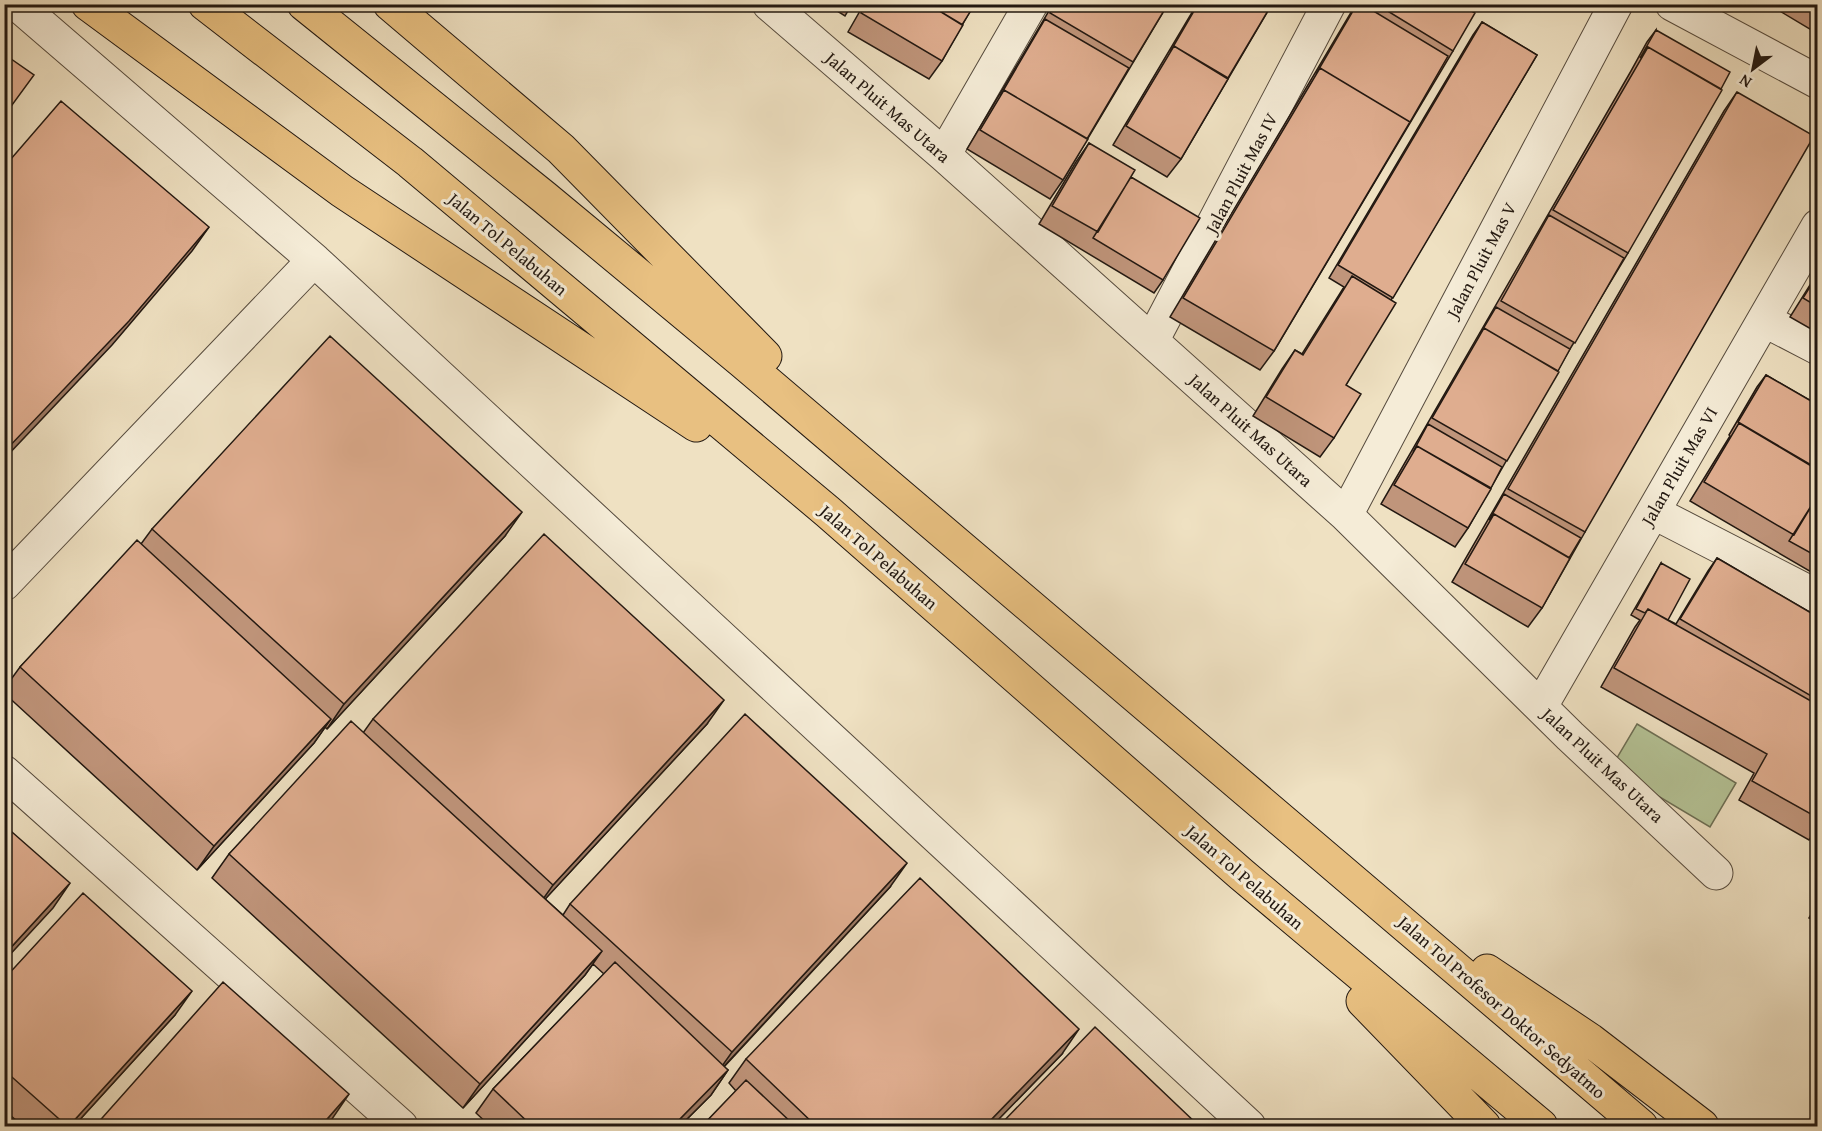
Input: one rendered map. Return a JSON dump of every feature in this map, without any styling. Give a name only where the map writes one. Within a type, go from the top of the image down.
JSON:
[{"type":"highway","points":[[88,4],[342,191],[828,512]]},
{"type":"highway","name":"Jalan Tol Pelabuhan","points":[[205,4],[410,162],[828,512],[1241,874],[1541,1126]]},
{"type":"highway","points":[[304,4],[553,204],[743,362],[1363,888],[1590,1040],[1702,1126]]},
{"type":"highway","points":[[390,4],[561,149],[917,510]]},
{"type":"highway","points":[[1241,874],[1484,1126]]},
{"type":"highway","name":"Jalan Tol Profesor Doktor Sedyatmo","points":[[1363,888],[1641,1126]]},
{"type":"street","points":[[17,4],[314,260],[1249,1126]]},
{"type":"street","name":"Jalan Pluit Mas Utara","points":[[769,4],[944,155],[1346,515],[1569,736],[1716,873]]},
{"type":"street","points":[[944,155],[1030,4]]},
{"type":"street","name":"Jalan Pluit Mas IV","points":[[1152,341],[1329,4]]},
{"type":"street","name":"Jalan Pluit Mas V","points":[[1346,515],[1616,4]]},
{"type":"street","points":[[1672,4],[1818,82]]},
{"type":"street","name":"Jalan Pluit Mas VI","points":[[1541,706],[1818,226]]},
{"type":"street","points":[[4,584],[314,260]]},
{"type":"street","points":[[1764,320],[1818,348]]},
{"type":"street","points":[[1653,512],[1818,597]]},
{"type":"street","points":[[4,772],[401,1126]]},
{"type":"green space","points":[[1637,724],[1736,783],[1710,827],[1611,768]]},
{"type":"building","points":[[866,4],[928,4],[963,25],[942,61],[861,13]]},
{"type":"building","points":[[928,4],[975,4],[962,25]]},
{"type":"building","points":[[1055,4],[1168,4],[1133,62],[1050,13]]},
{"type":"building","points":[[1198,4],[1272,4],[1228,78],[1174,46],[1170,52]]},
{"type":"building","points":[[1357,4],[1362,4],[1448,56],[1410,122],[1320,68],[1316,74]]},
{"type":"building","points":[[1376,4],[1460,4],[1475,13],[1453,51]]},
{"type":"building","points":[[1045,19],[1129,68],[1087,139],[1004,90],[1000,96]]},
{"type":"building","points":[[1482,22],[1537,55],[1393,298],[1338,265]]},
{"type":"building","points":[[1656,30],[1730,72],[1721,89],[1648,47],[1640,58]]},
{"type":"building","points":[[1174,46],[1228,79],[1181,159],[1126,126]]},
{"type":"building","points":[[1648,47],[1722,90],[1628,253],[1553,210]]},
{"type":"building","points":[[4,54],[34,75],[4,116]]},
{"type":"building","points":[[1320,68],[1410,122],[1274,351],[1183,298]]},
{"type":"building","points":[[1004,90],[1088,139],[1063,180],[980,130]]},
{"type":"building","points":[[1737,92],[1814,136],[1585,532],[1508,489]]},
{"type":"building","points":[[61,101],[209,227],[129,321],[4,452],[4,167]]},
{"type":"building","points":[[1089,143],[1135,170],[1098,232],[1052,206]]},
{"type":"building","points":[[1131,177],[1200,218],[1163,280],[1093,238]]},
{"type":"building","points":[[1549,215],[1624,258],[1575,343],[1501,301]]},
{"type":"building","points":[[1818,274],[1818,307],[1803,298]]},
{"type":"building","points":[[1352,276],[1396,303],[1346,385],[1361,394],[1334,438],[1266,397],[1295,350],[1303,355]]},
{"type":"building","points":[[1496,307],[1570,349],[1558,371],[1484,328],[1480,334]]},
{"type":"building","points":[[1484,328],[1559,372],[1507,461],[1432,418]]},
{"type":"building","points":[[330,336],[522,512],[344,704],[152,529]]},
{"type":"building","points":[[1766,375],[1818,405],[1818,469],[1738,422]]},
{"type":"building","points":[[1739,423],[1818,470],[1818,495],[1794,535],[1704,482]]},
{"type":"building","points":[[1428,424],[1502,467],[1491,488],[1417,446],[1413,452]]},
{"type":"building","points":[[1417,446],[1491,489],[1468,528],[1394,485]]},
{"type":"building","points":[[1504,494],[1581,538],[1569,558],[1494,514],[1489,520]]},
{"type":"building","points":[[1818,495],[1818,557],[1789,541]]},
{"type":"building","points":[[1494,514],[1570,558],[1542,608],[1465,564]]},
{"type":"building","points":[[544,534],[724,700],[553,885],[373,719]]},
{"type":"building","points":[[137,540],[331,719],[214,846],[20,667]]},
{"type":"building","points":[[1717,558],[1818,617],[1818,700],[1680,619]]},
{"type":"building","points":[[1661,563],[1690,579],[1668,620],[1648,609],[1645,613],[1636,609]]},
{"type":"building","points":[[1648,609],[1818,705],[1818,818],[1752,781],[1767,754],[1614,668]]},
{"type":"building","points":[[745,714],[907,863],[732,1052],[570,904]]},
{"type":"building","points":[[351,721],[602,951],[480,1084],[229,854]]},
{"type":"building","points":[[4,825],[70,883],[4,955]]},
{"type":"building","points":[[920,878],[1079,1029],[985,1126],[816,1126],[746,1059]]},
{"type":"building","points":[[83,893],[192,991],[67,1126],[4,1070],[4,979]]},
{"type":"building","points":[[615,962],[728,1070],[673,1126],[532,1126],[493,1089]]},
{"type":"building","points":[[223,982],[349,1094],[321,1126],[95,1126]]},
{"type":"building","points":[[1095,1027],[1199,1126],[999,1126]]},
{"type":"building","points":[[746,1080],[795,1126],[702,1126]]},
{"type":"building","points":[[1818,1109],[1818,1119],[1813,1114]]},
{"type":"building","points":[[4,1111],[21,1126],[4,1126]]}]
